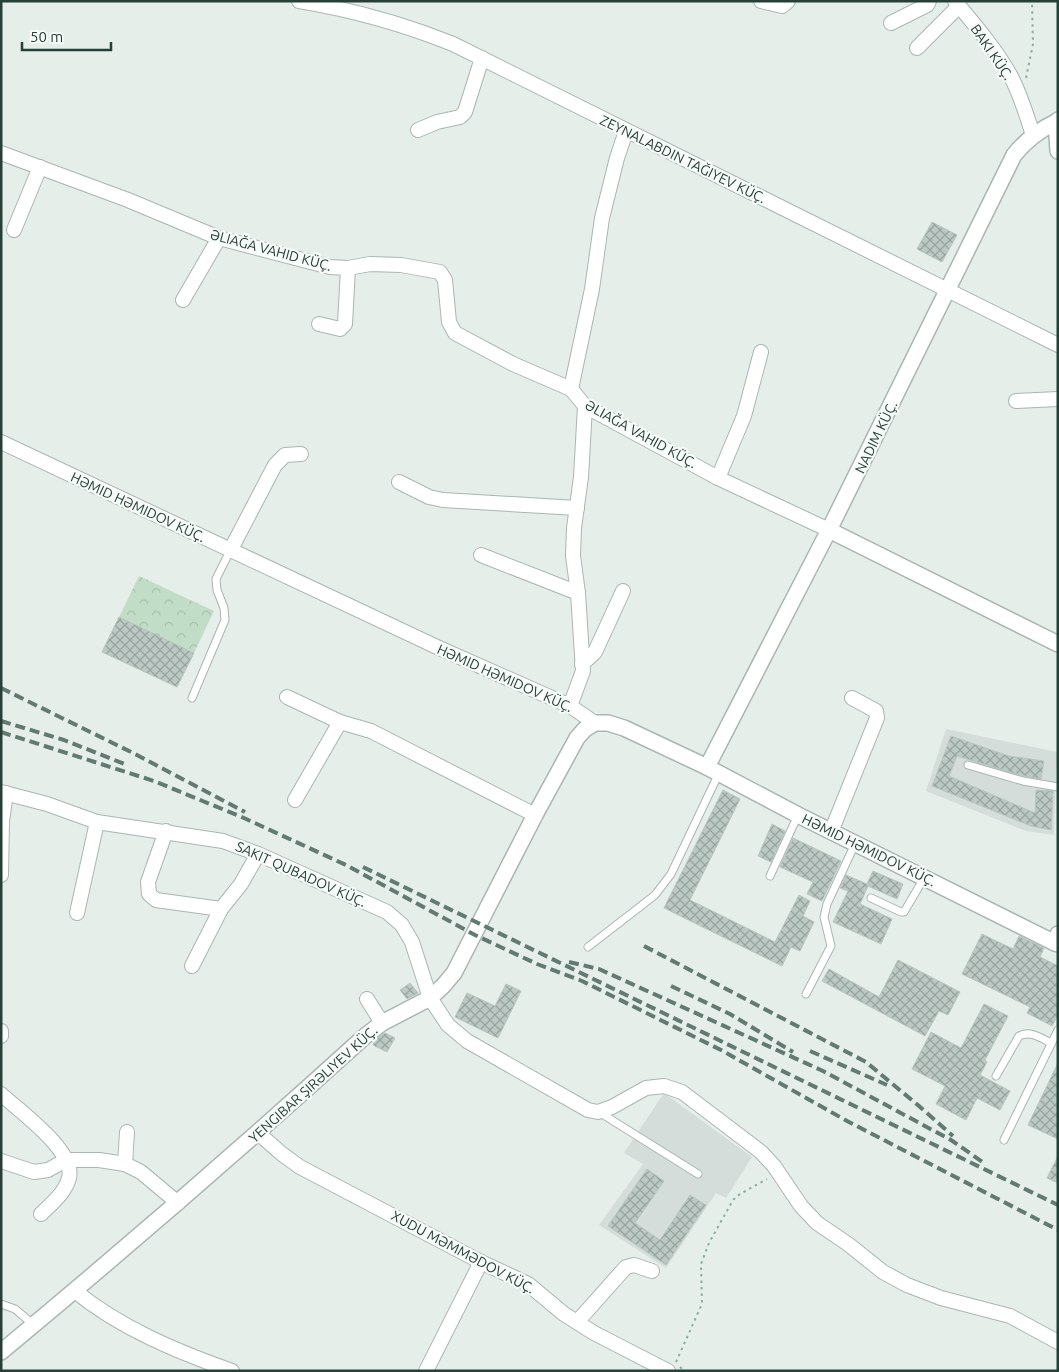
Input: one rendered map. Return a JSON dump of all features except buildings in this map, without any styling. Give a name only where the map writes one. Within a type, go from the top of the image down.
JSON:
[{"type":"street","points":[[299,1],[343,5],[419,30],[453,44],[1058,345]]},
{"type":"street","points":[[761,1],[782,6],[788,1]]},
{"type":"street","points":[[891,23],[926,5],[929,1]]},
{"type":"street","points":[[917,48],[957,4],[983,35],[1009,73],[1033,135]]},
{"type":"street","points":[[418,130],[437,122],[460,118],[465,112],[482,58]]},
{"type":"street","points":[[1057,121],[1058,151]]},
{"type":"street","name":"NADIM KÜÇ.","points":[[713,770],[1014,154],[1033,135],[1057,121]]},
{"type":"street","points":[[571,389],[592,289],[602,218],[626,131]]},
{"type":"street","name":"ƏLIAĞA VAHID KÜÇ.","points":[[1,153],[128,200],[219,238],[330,267],[348,268],[370,264],[401,265],[440,272],[445,280],[449,322],[455,333],[513,364],[571,389],[585,406],[718,478],[829,530],[1058,644]]},
{"type":"street","points":[[14,230],[40,167]]},
{"type":"street","points":[[183,300],[219,238]]},
{"type":"street","points":[[319,324],[340,329],[345,324],[348,268]]},
{"type":"street","points":[[718,478],[744,416],[761,352]]},
{"type":"street","points":[[1016,401],[1058,399]]},
{"type":"street","points":[[570,706],[583,671],[578,593],[573,556],[574,528],[581,478],[585,406]]},
{"type":"street","name":"HƏMID HƏMIDOV KÜÇ.","points":[[1,442],[230,551],[570,706],[595,723],[608,723],[624,728],[713,770],[924,878],[1057,940]]},
{"type":"street","points":[[230,551],[275,465],[285,456],[301,454]]},
{"type":"street","points":[[399,482],[428,497],[443,500],[577,508]]},
{"type":"street","points":[[481,555],[578,593]]},
{"type":"street","points":[[582,664],[595,652],[623,591]]},
{"type":"street","points":[[287,697],[340,722],[371,731],[535,815]]},
{"type":"street","points":[[831,832],[877,718],[876,711],[852,698]]},
{"type":"street","points":[[295,800],[340,722]]},
{"type":"street","name":"YENGIBAR ŞIRƏLIYEV KÜÇ.","points":[[1,1352],[178,1203],[364,1037],[382,1023],[430,998],[444,986],[454,973],[535,815],[577,738],[585,729],[595,723]]},
{"type":"street","points":[[1,875],[4,792]]},
{"type":"street","name":"SAKIT QUBADOV KÜÇ.","points":[[4,792],[48,804],[97,822],[223,841],[258,854],[386,912],[402,925],[412,942],[430,998],[448,1025],[467,1042],[588,1110],[598,1112]]},
{"type":"street","points":[[77,913],[97,822]]},
{"type":"street","points":[[166,831],[148,882],[149,894],[156,900],[221,909]]},
{"type":"street","points":[[192,966],[221,909],[241,884],[258,854]]},
{"type":"street","points":[[367,998],[382,1023]]},
{"type":"street","points":[[1,1031],[1,1036]]},
{"type":"street","points":[[598,1112],[612,1107],[646,1088],[664,1086],[682,1092],[761,1152],[801,1206],[817,1223],[848,1244],[883,1272],[907,1285],[941,1298],[1010,1316],[1058,1342]]},
{"type":"street","points":[[1,1094],[50,1138],[66,1160],[69,1176],[63,1191],[41,1214]]},
{"type":"street","points":[[125,1164],[127,1132]]},
{"type":"street","name":"XUDU MƏMMƏDOV KÜÇ.","points":[[258,1133],[300,1167],[481,1262],[528,1284],[594,1333],[668,1371]]},
{"type":"street","points":[[1,1161],[34,1172],[48,1170],[66,1160],[99,1160],[125,1164],[141,1172],[178,1203]]},
{"type":"street","points":[[426,1371],[481,1262]]},
{"type":"street","points":[[577,1322],[626,1267],[634,1265],[652,1271]]},
{"type":"street","points":[[75,1291],[93,1306],[142,1333],[232,1371]]},
{"type":"lane","points":[[192,698],[225,620],[224,608],[217,590],[216,579],[230,551]]},
{"type":"lane","points":[[968,765],[1023,781],[1058,787]]},
{"type":"lane","points":[[588,948],[654,895],[672,874],[713,770]]},
{"type":"lane","points":[[770,876],[798,815]]},
{"type":"lane","points":[[806,994],[831,946],[824,917],[827,904],[855,844]]},
{"type":"lane","points":[[871,898],[900,912],[904,912],[924,878]]},
{"type":"lane","points":[[1004,1140],[1058,1030]]},
{"type":"lane","points":[[996,1076],[1019,1036],[1024,1033],[1031,1033],[1051,1043]]},
{"type":"lane","points":[[598,1112],[698,1174]]},
{"type":"lane","points":[[1,1304],[15,1309],[34,1325]]},
{"type":"path","points":[[1021,101],[1034,44],[1032,1]]},
{"type":"path","points":[[684,1371],[677,1366],[676,1360],[702,1304],[701,1264],[709,1242],[734,1200],[740,1194],[778,1173]]},
{"type":"shaded area","points":[[946,729],[1057,752],[1054,835],[1026,831],[926,791]]},
{"type":"shaded area","points":[[664,1093],[752,1157],[726,1198],[716,1193],[666,1268],[599,1225],[643,1164],[624,1153]]},
{"type":"green space","points":[[139,576],[214,611],[194,653],[119,617]]},
{"type":"railway","points":[[1,688],[135,754],[245,812]]},
{"type":"railway","points":[[1,721],[64,740],[127,765]]},
{"type":"railway","points":[[1,732],[154,781],[244,818],[346,865],[475,935],[537,964],[582,981],[721,1050],[847,1121],[1058,1230]]},
{"type":"railway","points":[[363,867],[1058,1205]]},
{"type":"railway","points":[[644,946],[866,1062],[953,1136]]},
{"type":"railway","points":[[569,962],[599,969],[823,1071],[951,1140],[984,1163]]},
{"type":"railway","points":[[671,986],[730,1014],[793,1052]]},
{"type":"railway","points":[[810,1051],[887,1085]]}]
